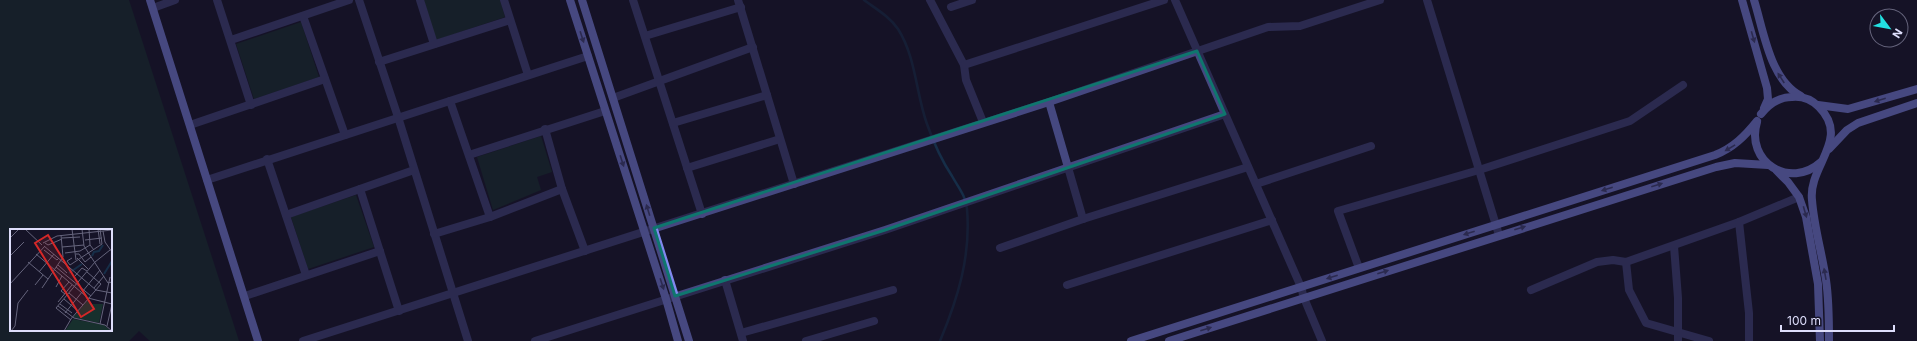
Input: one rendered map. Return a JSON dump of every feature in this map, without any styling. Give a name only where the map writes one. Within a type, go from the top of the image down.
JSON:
[{"type":"street","points":[[175,0],[151,4],[245,296],[258,341]]},
{"type":"street","points":[[217,0],[251,105]]},
{"type":"street","points":[[231,40],[349,0]]},
{"type":"street","points":[[359,0],[398,117],[468,341]]},
{"type":"street","points":[[420,0],[434,44]]},
{"type":"street","points":[[504,0],[528,75]]},
{"type":"street","points":[[570,0],[645,232],[678,341]]},
{"type":"street","points":[[582,0],[689,341]]},
{"type":"street","points":[[633,0],[702,214]]},
{"type":"street","points":[[930,0],[964,65],[966,80],[983,122]]},
{"type":"street","points":[[951,7],[972,0]]},
{"type":"street","points":[[964,65],[1164,0]]},
{"type":"street","points":[[1175,0],[1301,287],[1322,341]]},
{"type":"street","points":[[303,341],[914,146],[983,122],[1049,102],[1268,27],[1300,26],[1380,0]]},
{"type":"street","points":[[1426,0],[1499,235]]},
{"type":"street","points":[[1742,0],[1767,88],[1768,99],[1759,117],[1755,133],[1756,145],[1763,159],[1788,182],[1799,196],[1804,209],[1810,233],[1819,300],[1820,341]]},
{"type":"street","points":[[1754,0],[1778,74],[1792,91],[1814,103],[1823,111],[1832,133],[1827,153],[1816,173],[1811,194],[1826,280],[1829,341]]},
{"type":"street","points":[[645,36],[739,3],[794,184]]},
{"type":"street","points":[[303,16],[345,135]]},
{"type":"street","points":[[379,62],[510,20]]},
{"type":"street","points":[[613,98],[753,47]]},
{"type":"street","points":[[207,180],[588,56]]},
{"type":"street","points":[[190,125],[325,79]]},
{"type":"street","points":[[1359,268],[1338,211],[1479,170],[1630,121],[1683,85]]},
{"type":"street","points":[[1131,341],[1715,155],[1736,144],[1748,133],[1766,107],[1780,99],[1796,96],[1814,103],[1848,109],[1917,88]]},
{"type":"street","points":[[673,122],[767,95]]},
{"type":"street","points":[[450,101],[490,217]]},
{"type":"street","points":[[1049,102],[1083,219]]},
{"type":"street","points":[[1169,341],[1716,166],[1735,163],[1772,167],[1790,174],[1806,171],[1817,165],[1847,130],[1858,123],[1917,103]]},
{"type":"street","points":[[469,155],[605,111]]},
{"type":"street","points":[[535,341],[885,230],[1225,114]]},
{"type":"street","points":[[545,130],[562,189],[584,252]]},
{"type":"street","points":[[687,168],[780,139]]},
{"type":"street","points":[[1256,184],[1371,146]]},
{"type":"street","points":[[267,160],[306,275]]},
{"type":"street","points":[[1000,248],[1083,219],[1248,166]]},
{"type":"street","points":[[286,215],[414,170]]},
{"type":"street","points":[[360,189],[399,311]]},
{"type":"street","points":[[434,234],[490,217],[562,189]]},
{"type":"street","points":[[1531,290],[1597,262],[1613,260],[1626,262],[1674,246],[1713,230],[1739,222],[1799,196]]},
{"type":"street","points":[[1067,285],[1272,220]]},
{"type":"street","points":[[1739,222],[1749,313],[1749,341]]},
{"type":"street","points":[[1674,246],[1678,298],[1678,337]]},
{"type":"street","points":[[245,296],[380,251]]},
{"type":"street","points":[[1626,262],[1629,290],[1646,323],[1678,337],[1709,341]]},
{"type":"street","points":[[725,280],[742,337],[893,290]]},
{"type":"street","points":[[1819,300],[1828,300]]},
{"type":"street","points":[[806,341],[874,321]]},
{"type":"highlighted area","points":[[1197,51],[1225,114],[885,230],[675,296],[654,228]]},
{"type":"green space","points":[[0,0],[129,0],[239,341],[150,341],[139,331],[129,341],[0,341]]},
{"type":"green space","points":[[424,0],[500,0],[505,17],[436,40]]},
{"type":"green space","points":[[301,22],[319,77],[254,99],[236,44]]},
{"type":"green space","points":[[541,136],[552,172],[537,177],[541,190],[493,210],[477,157]]},
{"type":"green space","points":[[356,195],[374,247],[308,269],[291,217]]},
{"type":"waterway","points":[[864,0],[891,20],[904,40],[909,51],[923,112],[929,130],[941,157],[961,192],[966,204],[968,226],[962,276],[958,293],[940,341]]}]
